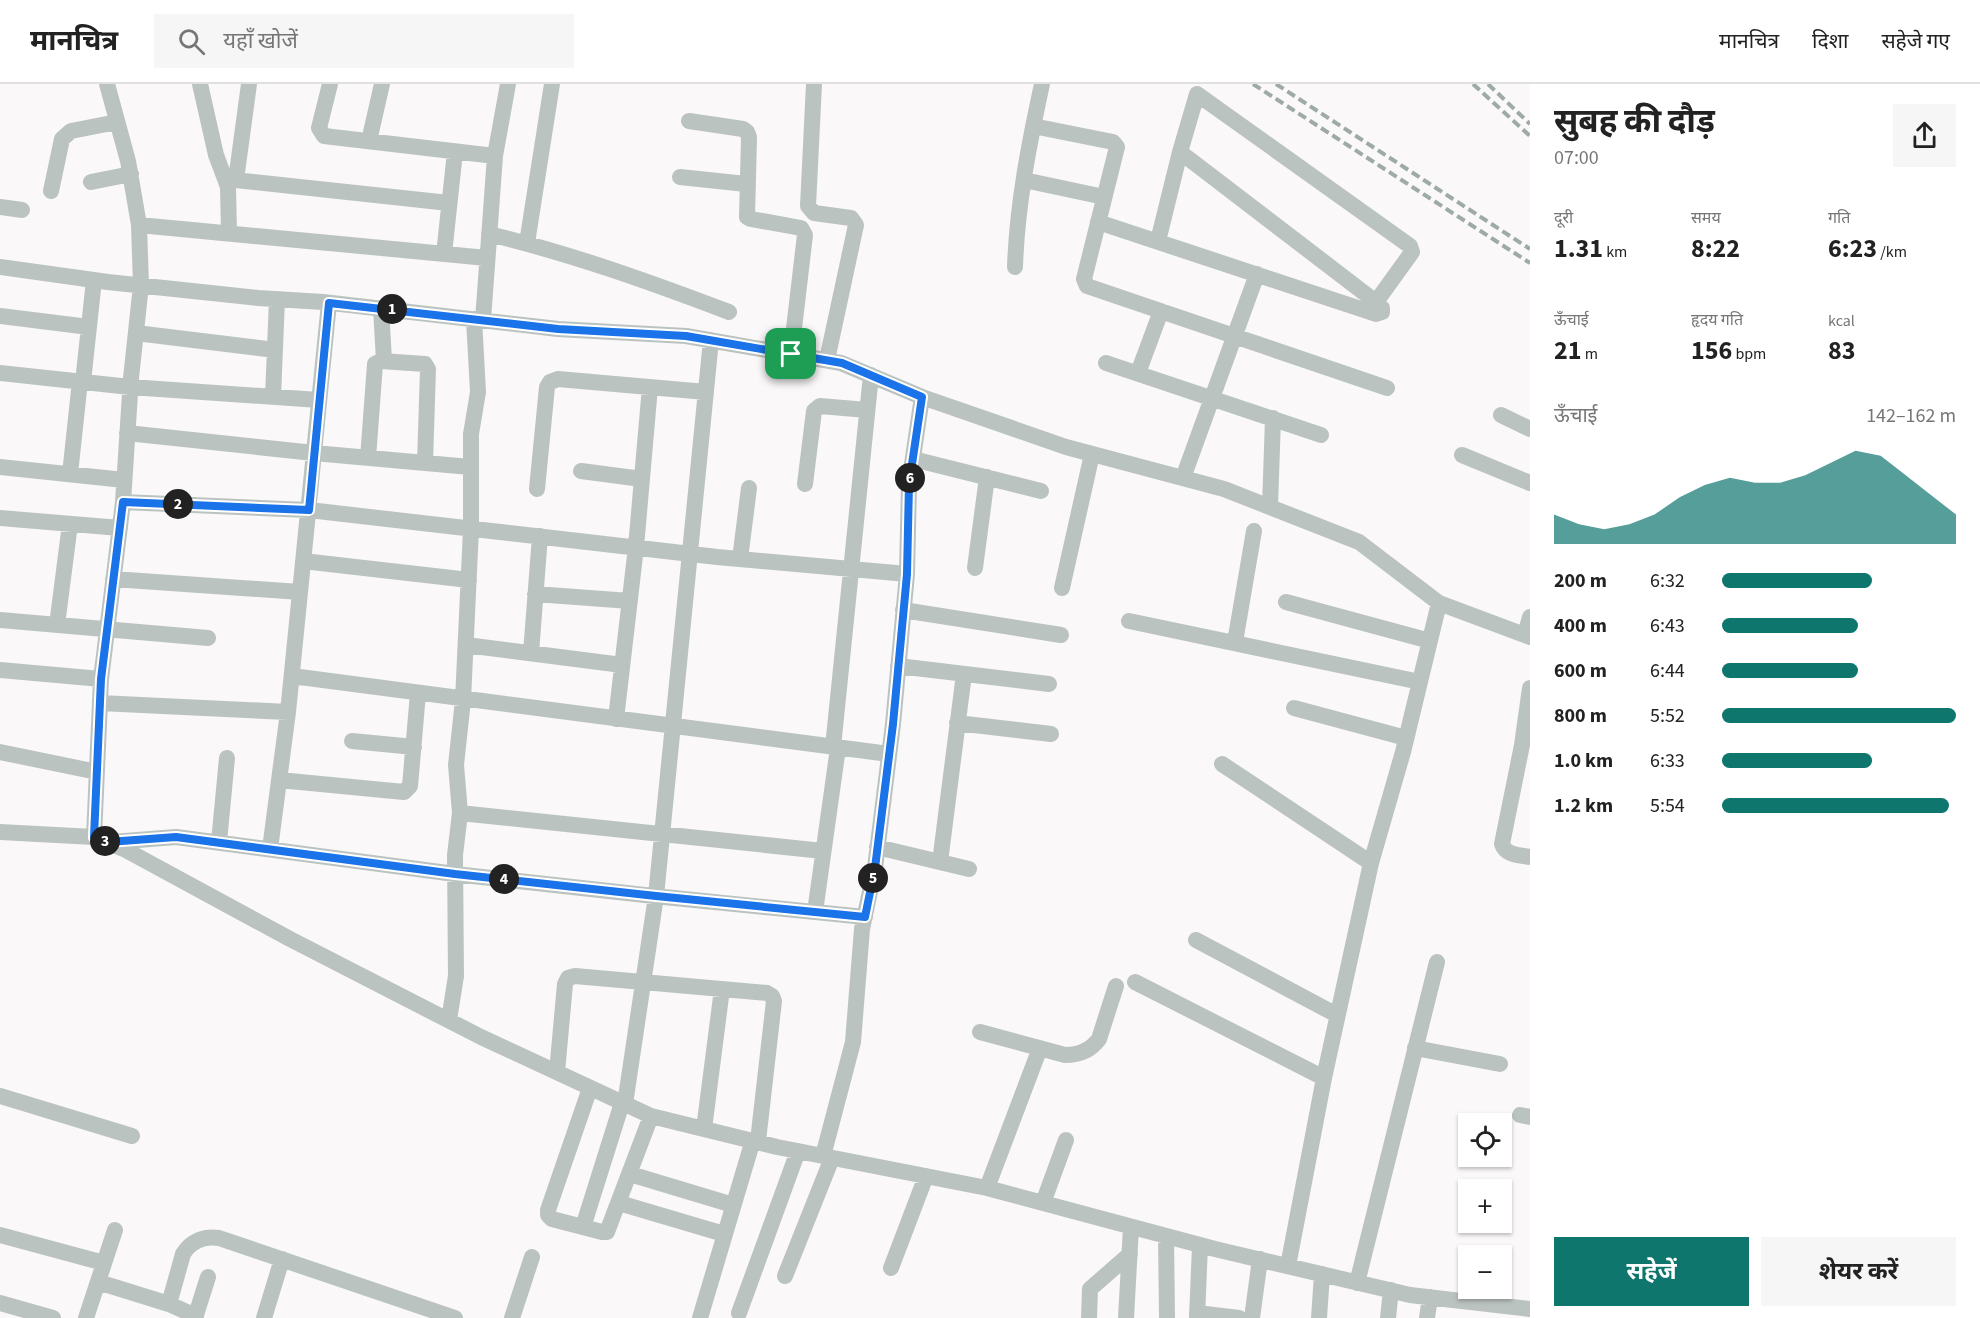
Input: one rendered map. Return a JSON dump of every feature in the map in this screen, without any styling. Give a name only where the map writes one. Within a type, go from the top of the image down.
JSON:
[{"type":"street","points":[[101,840],[97,772],[101,679],[123,502],[130,387],[141,285],[139,225],[131,174],[107,84]]},
{"type":"street","points":[[200,84],[216,155],[231,179]]},
{"type":"street","points":[[229,233],[231,179],[249,84]]},
{"type":"street","points":[[330,84],[319,128],[320,133],[324,136],[495,156]]},
{"type":"street","points":[[369,141],[382,84]]},
{"type":"street","points":[[449,1020],[456,976],[455,855],[460,813],[456,765],[466,645],[473,497],[470,467],[471,434],[478,392],[478,319],[487,258],[495,156],[508,84]]},
{"type":"street","points":[[527,243],[552,84]]},
{"type":"street","points":[[814,84],[808,206],[814,213],[851,218],[856,225],[827,360]]},
{"type":"street","points":[[1015,267],[1017,227],[1042,84]]},
{"type":"street","points":[[1158,241],[1195,96],[1201,95],[1410,246],[1412,252],[1376,302]]},
{"type":"street","points":[[689,121],[743,129],[747,132],[749,137],[747,217],[801,228],[805,235],[791,354]]},
{"type":"street","points":[[51,191],[62,139],[65,135],[71,131],[117,122]]},
{"type":"street","points":[[1033,126],[1113,141],[1117,147],[1084,279],[1085,284],[1387,388]]},
{"type":"street","points":[[444,254],[456,152]]},
{"type":"street","points":[[1098,222],[1380,313],[1382,309],[1376,302],[1180,152]]},
{"type":"street","points":[[91,182],[131,174]]},
{"type":"street","points":[[680,177],[747,184]]},
{"type":"street","points":[[231,179],[449,203]]},
{"type":"street","points":[[1024,180],[1104,197]]},
{"type":"street","points":[[0,207],[22,210]]},
{"type":"street","points":[[139,225],[487,258]]},
{"type":"street","points":[[489,234],[624,272],[729,312]]},
{"type":"street","points":[[0,267],[94,280],[381,308],[558,329],[686,336],[842,363],[922,397],[1066,447],[1224,489],[1359,542],[1439,603],[1527,636],[1530,617]]},
{"type":"street","points":[[1184,478],[1257,274]]},
{"type":"street","points":[[70,474],[94,280]]},
{"type":"street","points":[[273,397],[278,299]]},
{"type":"street","points":[[270,849],[292,675],[329,303]]},
{"type":"street","points":[[381,308],[384,361]]},
{"type":"street","points":[[1138,373],[1161,311]]},
{"type":"street","points":[[0,316],[89,327]]},
{"type":"street","points":[[136,333],[275,350]]},
{"type":"street","points":[[583,1227],[624,1104],[656,896],[711,340]]},
{"type":"street","points":[[368,458],[375,364],[384,361],[425,364],[428,369],[425,463]]},
{"type":"street","points":[[1106,363],[1321,435]]},
{"type":"street","points":[[0,373],[130,387],[319,400]]},
{"type":"street","points":[[814,912],[836,747],[850,569],[871,375]]},
{"type":"street","points":[[537,489],[547,387],[550,381],[558,379],[706,392]]},
{"type":"street","points":[[616,719],[636,547],[650,387]]},
{"type":"street","points":[[785,1276],[827,1157],[853,1042],[865,917],[889,754],[907,574],[909,484],[922,397]]},
{"type":"street","points":[[805,484],[816,407],[867,410]]},
{"type":"street","points":[[1501,416],[1530,429]]},
{"type":"street","points":[[1270,507],[1273,418]]},
{"type":"street","points":[[127,433],[470,467]]},
{"type":"street","points":[[1062,588],[1092,454]]},
{"type":"street","points":[[1462,455],[1530,483]]},
{"type":"street","points":[[913,459],[1041,491]]},
{"type":"street","points":[[0,467],[124,480]]},
{"type":"street","points":[[581,471],[642,480]]},
{"type":"street","points":[[975,568],[987,477]]},
{"type":"street","points":[[740,559],[749,488]]},
{"type":"street","points":[[123,502],[309,510],[689,554],[907,574]]},
{"type":"street","points":[[0,518],[120,528]]},
{"type":"street","points":[[57,625],[70,524]]},
{"type":"street","points":[[1235,642],[1254,531]]},
{"type":"street","points":[[531,653],[540,536]]},
{"type":"street","points":[[303,561],[469,580]]},
{"type":"street","points":[[113,579],[300,592]]},
{"type":"street","points":[[535,594],[630,602]]},
{"type":"street","points":[[1286,602],[1430,641]]},
{"type":"street","points":[[1288,1266],[1324,1078],[1371,863],[1406,738],[1439,603]]},
{"type":"street","points":[[903,610],[1061,635]]},
{"type":"street","points":[[0,620],[208,638]]},
{"type":"street","points":[[1129,621],[1420,682]]},
{"type":"street","points":[[466,645],[622,665]]},
{"type":"street","points":[[898,666],[1049,684]]},
{"type":"street","points":[[0,670],[101,679]]},
{"type":"street","points":[[940,862],[964,674]]},
{"type":"street","points":[[292,675],[463,700],[889,754]]},
{"type":"street","points":[[1530,688],[1523,778],[1502,844],[1508,853],[1530,858]]},
{"type":"street","points":[[279,780],[404,792],[410,786],[418,693]]},
{"type":"street","points":[[100,703],[288,712]]},
{"type":"street","points":[[1294,708],[1406,738]]},
{"type":"street","points":[[957,723],[1051,734]]},
{"type":"street","points":[[352,741],[414,747]]},
{"type":"street","points":[[0,752],[97,772]]},
{"type":"street","points":[[219,842],[227,758]]},
{"type":"street","points":[[1222,764],[1371,863]]},
{"type":"street","points":[[460,813],[823,852]]},
{"type":"street","points":[[0,832],[101,840],[176,837],[455,874],[865,917]]},
{"type":"street","points":[[101,840],[124,849],[291,939],[449,1020],[651,1116],[798,1151],[987,1188],[1260,1260],[1430,1297],[1482,1311],[1503,1312],[1530,1309]]},
{"type":"street","points":[[877,847],[969,869]]},
{"type":"street","points":[[1196,940],[1337,1015]]},
{"type":"street","points":[[1357,1282],[1437,962]]},
{"type":"street","points":[[557,1072],[565,984],[568,978],[575,976],[767,993],[772,996],[774,1001],[755,1141],[724,1234],[700,1318]]},
{"type":"street","points":[[1135,982],[1324,1078]]},
{"type":"street","points":[[980,1032],[1065,1055],[1073,1055],[1094,1045],[1099,1039],[1116,986]]},
{"type":"street","points":[[704,1129],[722,989]]},
{"type":"street","points":[[987,1188],[1040,1048]]},
{"type":"street","points":[[1415,1048],[1500,1064]]},
{"type":"street","points":[[590,1088],[548,1210],[548,1215],[552,1219],[607,1232],[651,1116]]},
{"type":"street","points":[[0,1096],[132,1136]]},
{"type":"street","points":[[1043,1203],[1066,1140]]},
{"type":"street","points":[[739,1313],[798,1151]]},
{"type":"street","points":[[630,1174],[733,1206]]},
{"type":"street","points":[[891,1268],[926,1176]]},
{"type":"street","points":[[619,1203],[724,1234]]},
{"type":"street","points":[[1126,1318],[1131,1227]]},
{"type":"street","points":[[86,1318],[115,1230]]},
{"type":"street","points":[[0,1234],[104,1263]]},
{"type":"street","points":[[1166,1236],[1167,1318]]},
{"type":"street","points":[[169,1304],[183,1254],[187,1248],[202,1239],[219,1238],[438,1315],[455,1318]]},
{"type":"street","points":[[1200,1245],[1197,1316],[1239,1318]]},
{"type":"street","points":[[1089,1318],[1090,1289],[1130,1254]]},
{"type":"street","points":[[512,1318],[532,1257]]},
{"type":"street","points":[[264,1318],[282,1259]]},
{"type":"street","points":[[1252,1318],[1260,1260]]},
{"type":"street","points":[[1319,1318],[1322,1274]]},
{"type":"street","points":[[98,1282],[169,1304],[196,1317],[207,1277]]},
{"type":"street","points":[[1388,1318],[1391,1290]]},
{"type":"street","points":[[1427,1318],[1430,1297]]},
{"type":"street","points":[[0,1303],[54,1318]]},
{"type":"railway","points":[[1253,84],[1530,263]]},
{"type":"railway","points":[[1276,84],[1530,249]]},
{"type":"railway","points":[[1473,84],[1530,136]]},
{"type":"railway","points":[[1488,84],[1530,124]]},
{"type":"route","points":[[329,303],[558,329],[686,336],[791,354],[842,363],[922,397],[909,484],[907,574],[893,724],[875,868],[865,917],[455,874],[176,837],[108,842],[94,837],[101,679],[123,502],[309,510],[329,303]]}]
